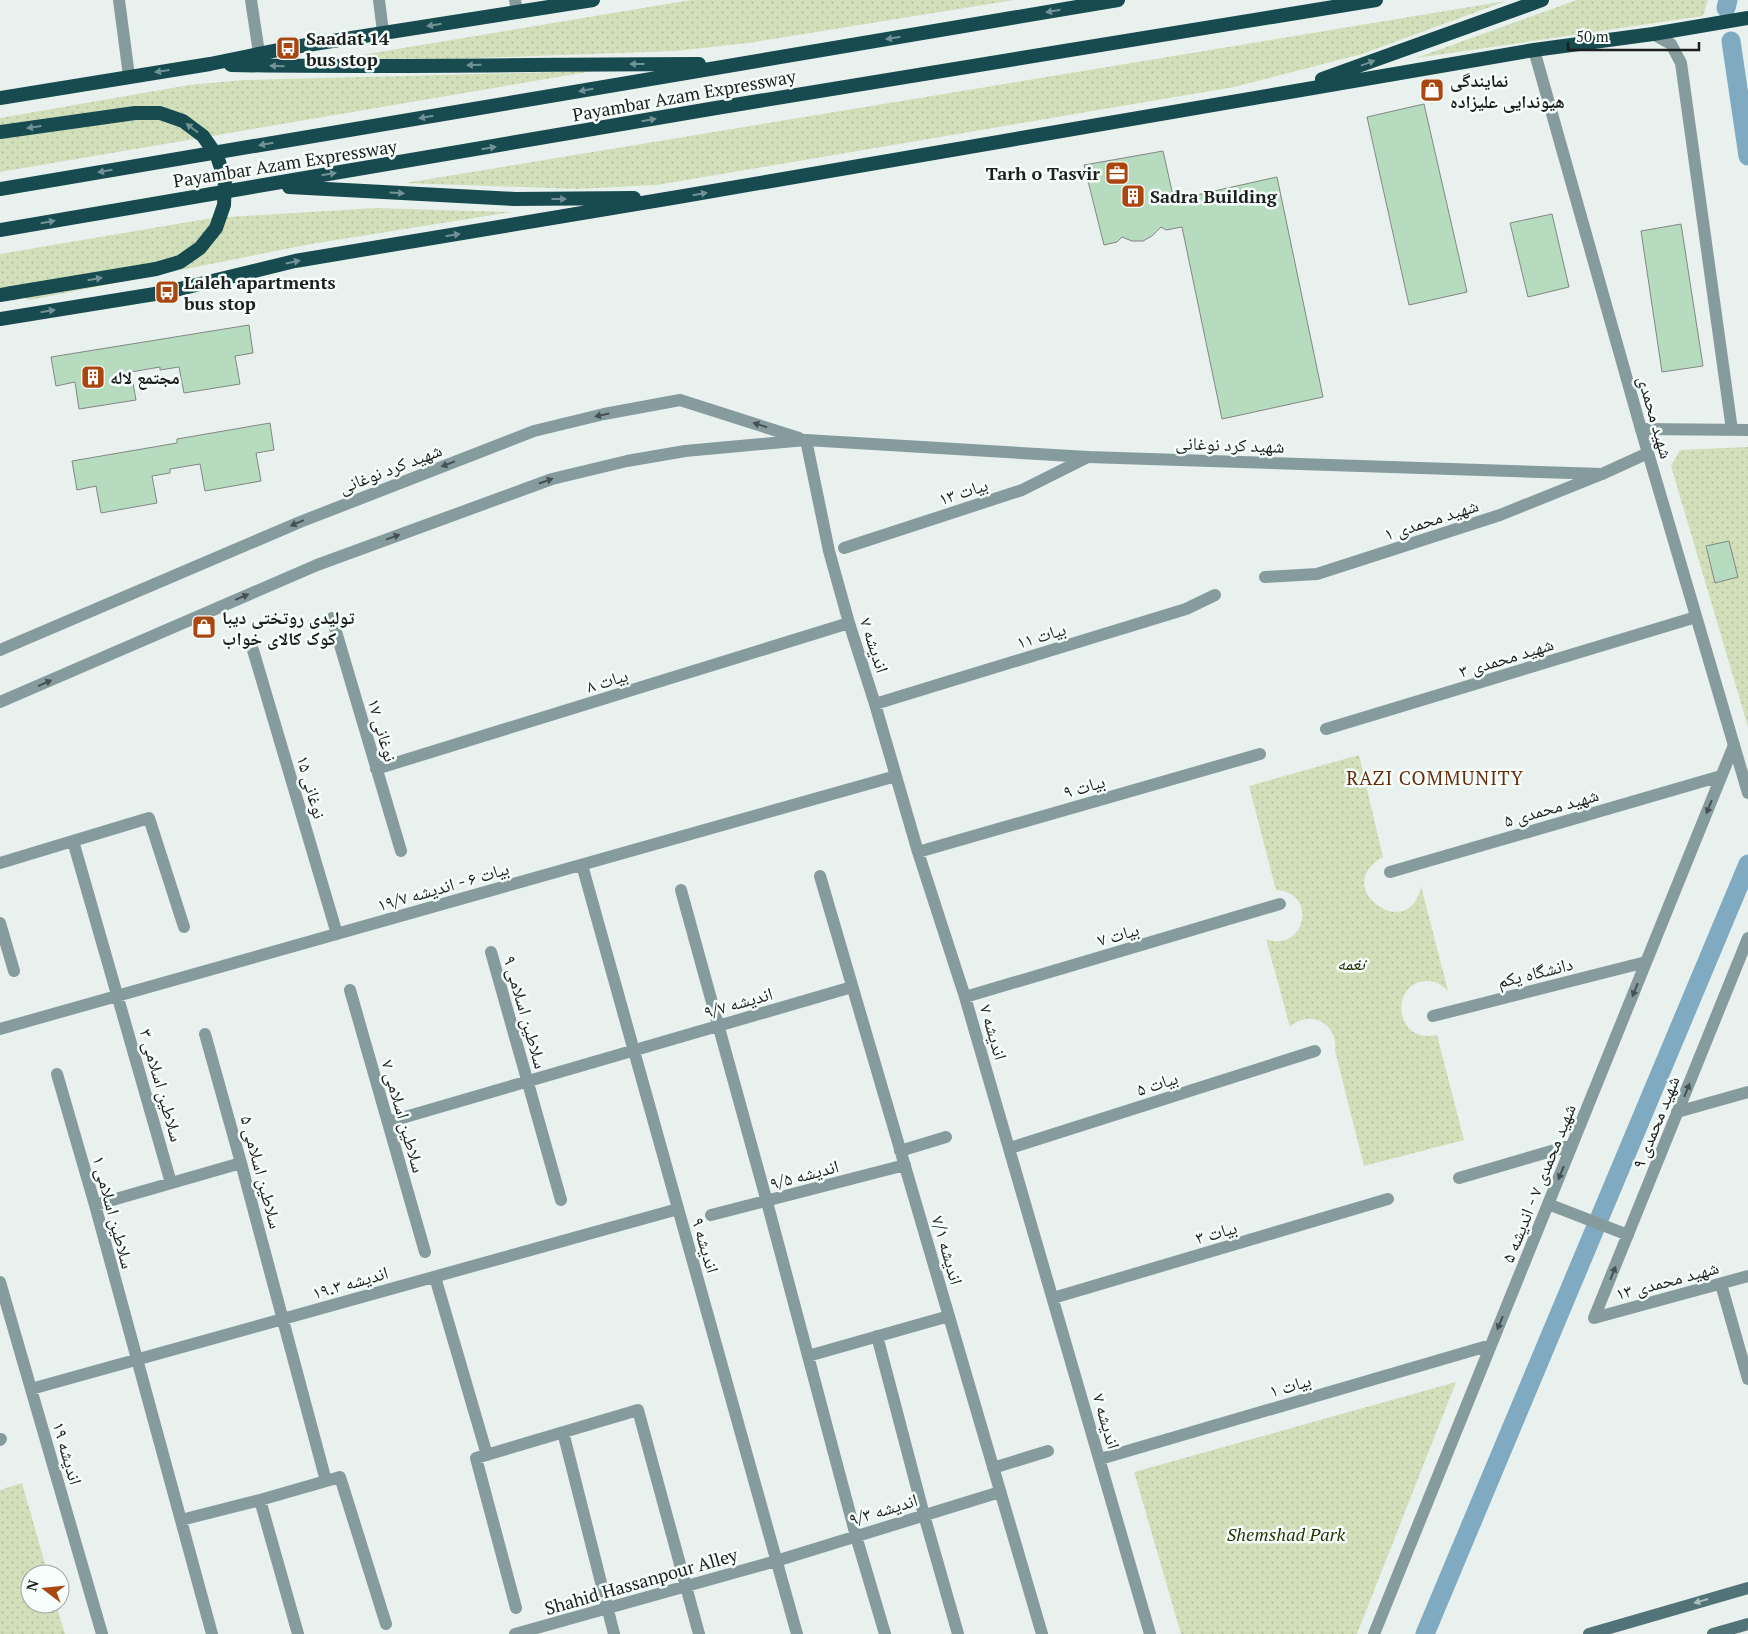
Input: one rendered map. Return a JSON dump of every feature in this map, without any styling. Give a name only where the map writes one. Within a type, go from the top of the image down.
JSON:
[{"type":"highway","points":[[0,98],[210,64],[259,53],[383,32],[516,6],[593,0]]},
{"type":"highway","name":"Payambar Azam Expressway","points":[[0,189],[1118,0]]},
{"type":"highway","name":"Payambar Azam Expressway","points":[[0,230],[716,108],[1376,0]]},
{"type":"highway","points":[[1289,92],[1542,0]]},
{"type":"highway","points":[[0,319],[167,292],[295,261],[678,198],[1534,50],[1653,34],[1748,18]]},
{"type":"highway","points":[[210,64],[357,67],[537,64],[738,65]]},
{"type":"highway","points":[[0,132],[135,113],[160,113],[183,121],[203,136],[218,156],[224,180],[224,205],[216,228],[200,248],[180,262],[156,269],[6,294]]},
{"type":"highway","points":[[260,186],[515,199],[678,198]]},
{"type":"main road","points":[[1589,1634],[1748,1588]]},
{"type":"main road","points":[[1713,1634],[1748,1624]]},
{"type":"street","points":[[119,0],[129,76]]},
{"type":"street","points":[[251,0],[259,53]]},
{"type":"street","points":[[379,0],[383,32]]},
{"type":"street","points":[[1653,34],[1671,44],[1681,63],[1732,430]]},
{"type":"street","name":"شهید محمدی","points":[[1534,50],[1641,429],[1748,793]]},
{"type":"street","name":"شهید کرد نوغانی","points":[[0,650],[300,522],[534,431],[604,414],[680,400],[806,440]]},
{"type":"street","points":[[1641,429],[1748,430]]},
{"type":"street","name":"شهید کرد نوغانی","points":[[0,702],[317,565],[552,479],[627,461],[685,451],[806,440],[1088,457],[1602,474],[1648,453]]},
{"type":"street","name":"اندیشه ۷","points":[[806,440],[829,552],[849,623],[875,704],[918,852],[966,997],[1150,1634]]},
{"type":"street","name":"بیات ۱۳","points":[[844,548],[1022,490],[1088,457]]},
{"type":"street","name":"شهید محمدی ۱","points":[[1265,577],[1317,574],[1500,515],[1602,474]]},
{"type":"street","name":"بیات ۱۱","points":[[875,704],[1186,609],[1215,595]]},
{"type":"street","name":"نوغانی ۱۷","points":[[332,618],[401,851]]},
{"type":"street","name":"شهید محمدی ۳","points":[[1326,730],[1696,618]]},
{"type":"street","name":"بیات ۸","points":[[376,769],[849,623]]},
{"type":"street","name":"نوغانی ۱۵","points":[[253,650],[337,934]]},
{"type":"street","name":"شهید محمدی ۷ - اندیشه ۵","points":[[1374,1634],[1734,745]]},
{"type":"street","name":"بیات ۹","points":[[918,852],[1260,754]]},
{"type":"street","name":"بیات ۶ - اندیشه ۱۹/۷","points":[[0,1029],[896,776]]},
{"type":"street","name":"شهید محمدی ۵","points":[[1390,872],[1721,776]]},
{"type":"street","points":[[0,863],[149,818],[184,927]]},
{"type":"street","name":"سلاطین اسلامی ۳","points":[[73,841],[171,1183]]},
{"type":"street","name":"اندیشه ۹","points":[[582,865],[797,1634]]},
{"type":"street","name":"اندیشه ۷/۱","points":[[820,876],[1000,1492],[1038,1633]]},
{"type":"street","points":[[680,890],[884,1634]]},
{"type":"street","name":"بیات ۷","points":[[966,997],[1280,904]]},
{"type":"street","points":[[0,923],[14,971]]},
{"type":"street","name":"شهید محمدی ۹","points":[[1594,1318],[1748,938]]},
{"type":"street","name":"سلاطین اسلامی ۹","points":[[491,952],[561,1200]]},
{"type":"street","name":"دانشگاه یکم","points":[[1433,1016],[1646,962]]},
{"type":"street","name":"اندیشه ۹/۷","points":[[388,1122],[852,987]]},
{"type":"street","name":"سلاطین اسلامی ۷","points":[[350,990],[424,1252]]},
{"type":"street","name":"سلاطین اسلامی ۵","points":[[205,1034],[326,1481]]},
{"type":"street","name":"بیات ۵","points":[[1010,1148],[1315,1051]]},
{"type":"street","name":"سلاطین اسلامی ۱","points":[[57,1074],[95,1205],[212,1634]]},
{"type":"street","points":[[1678,1112],[1748,1092]]},
{"type":"street","points":[[900,1151],[946,1138]]},
{"type":"street","points":[[1460,1178],[1572,1146]]},
{"type":"street","points":[[95,1205],[241,1163]]},
{"type":"street","name":"اندیشه ۹/۵","points":[[711,1215],[904,1166]]},
{"type":"street","name":"بیات ۳","points":[[1053,1298],[1388,1199]]},
{"type":"street","points":[[1548,1204],[1628,1236]]},
{"type":"street","name":"اندیشه ۱۹.۳","points":[[31,1389],[678,1209]]},
{"type":"street","name":"شهید محمدی ۱۳","points":[[1594,1318],[1748,1276]]},
{"type":"street","points":[[435,1277],[487,1455]]},
{"type":"street","name":"اندیشه ۱۹","points":[[0,1282],[102,1634]]},
{"type":"street","points":[[1721,1284],[1748,1380]]},
{"type":"street","points":[[808,1356],[949,1316]]},
{"type":"street","points":[[877,1336],[924,1515],[958,1634]]},
{"type":"street","name":"بیات ۱","points":[[1100,1459],[1491,1345]]},
{"type":"street","points":[[516,1608],[476,1458],[638,1410],[699,1634]]},
{"type":"street","points":[[563,1432],[614,1634]]},
{"type":"street","points":[[993,1468],[1048,1451]]},
{"type":"street","points":[[181,1520],[340,1477],[386,1624]]},
{"type":"street","name":"اندیشه ۹/۳","points":[[776,1561],[1000,1492]]},
{"type":"street","points":[[260,1500],[298,1634]]},
{"type":"street","name":"Shahid Hassanpour Alley","points":[[515,1634],[686,1588],[776,1561]]},
{"type":"green space","points":[[691,0],[1014,0],[748,43],[675,51],[391,61],[337,59]]},
{"type":"green space","points":[[1577,0],[1708,0],[1703,16],[1416,58]]},
{"type":"green space","points":[[1506,1],[1362,54],[1234,87],[657,185],[577,189],[405,183]]},
{"type":"green space","points":[[593,71],[0,172],[0,118],[189,85],[243,80]]},
{"type":"green space","points":[[375,208],[512,212],[311,244],[30,300],[0,289],[0,254],[212,218]]},
{"type":"green space","points":[[1748,447],[1748,727],[1671,466],[1680,450]]},
{"type":"green space","name":"نغمه","points":[[1359,755],[1383,857],[1368,869],[1364,883],[1368,895],[1377,905],[1390,911],[1403,911],[1414,903],[1421,886],[1448,991],[1441,985],[1433,982],[1427,981],[1415,984],[1406,991],[1402,1001],[1402,1012],[1405,1023],[1412,1031],[1423,1036],[1437,1035],[1464,1140],[1364,1166],[1332,1033],[1322,1022],[1314,1019],[1298,1021],[1290,1027],[1266,939],[1279,941],[1290,938],[1298,931],[1302,921],[1302,910],[1298,901],[1290,893],[1276,890],[1249,786]]},
{"type":"green space","name":"Shemshad Park","points":[[1456,1382],[1357,1634],[1181,1634],[1134,1472]]},
{"type":"green space","points":[[22,1483],[45,1564],[20,1564],[20,1614],[59,1614],[65,1634],[0,1634],[0,1490]]},
{"type":"building","points":[[1424,104],[1467,292],[1409,305],[1367,117]]},
{"type":"building","points":[[1163,151],[1174,200],[1277,177],[1323,397],[1222,419],[1182,227],[1166,230],[1161,227],[1152,236],[1143,241],[1132,241],[1122,237],[1117,242],[1104,245],[1084,165]]},
{"type":"building","points":[[1552,214],[1569,287],[1528,297],[1510,223]]},
{"type":"building","points":[[1681,224],[1703,366],[1662,372],[1641,231]]},
{"type":"building","points":[[249,325],[253,353],[235,356],[240,384],[184,393],[179,367],[160,370],[160,367],[131,372],[136,400],[79,409],[75,382],[56,386],[51,357]]},
{"type":"building","points":[[270,423],[274,450],[256,453],[261,481],[205,491],[200,464],[170,469],[170,473],[152,476],[157,503],[101,513],[96,486],[77,490],[72,461],[177,443],[177,439]]},
{"type":"building","points":[[1729,541],[1738,577],[1715,583],[1706,546]]},
{"type":"waterway","points":[[1726,8],[1728,0]]},
{"type":"waterway","points":[[1731,41],[1748,156]]},
{"type":"waterway","points":[[1425,1634],[1748,864]]},
{"type":"place","name":"Saadat 14 bus stop","points":[[288,48]]},
{"type":"place","name":"نمایندگی هیوندایی علیزاده","points":[[1432,90]]},
{"type":"place","name":"Tarh o Tasvir","points":[[1117,173]]},
{"type":"place","name":"Sadra Building","points":[[1133,196]]},
{"type":"place","name":"Laleh apartments bus stop","points":[[167,292]]},
{"type":"place","name":"مجتمع لاله","points":[[93,377]]},
{"type":"place","name":"تولیدی روتختی دیبا کوک کالای خواب","points":[[204,627]]},
{"type":"district","name":"RAZI COMMUNITY","points":[[1435,777]]}]
